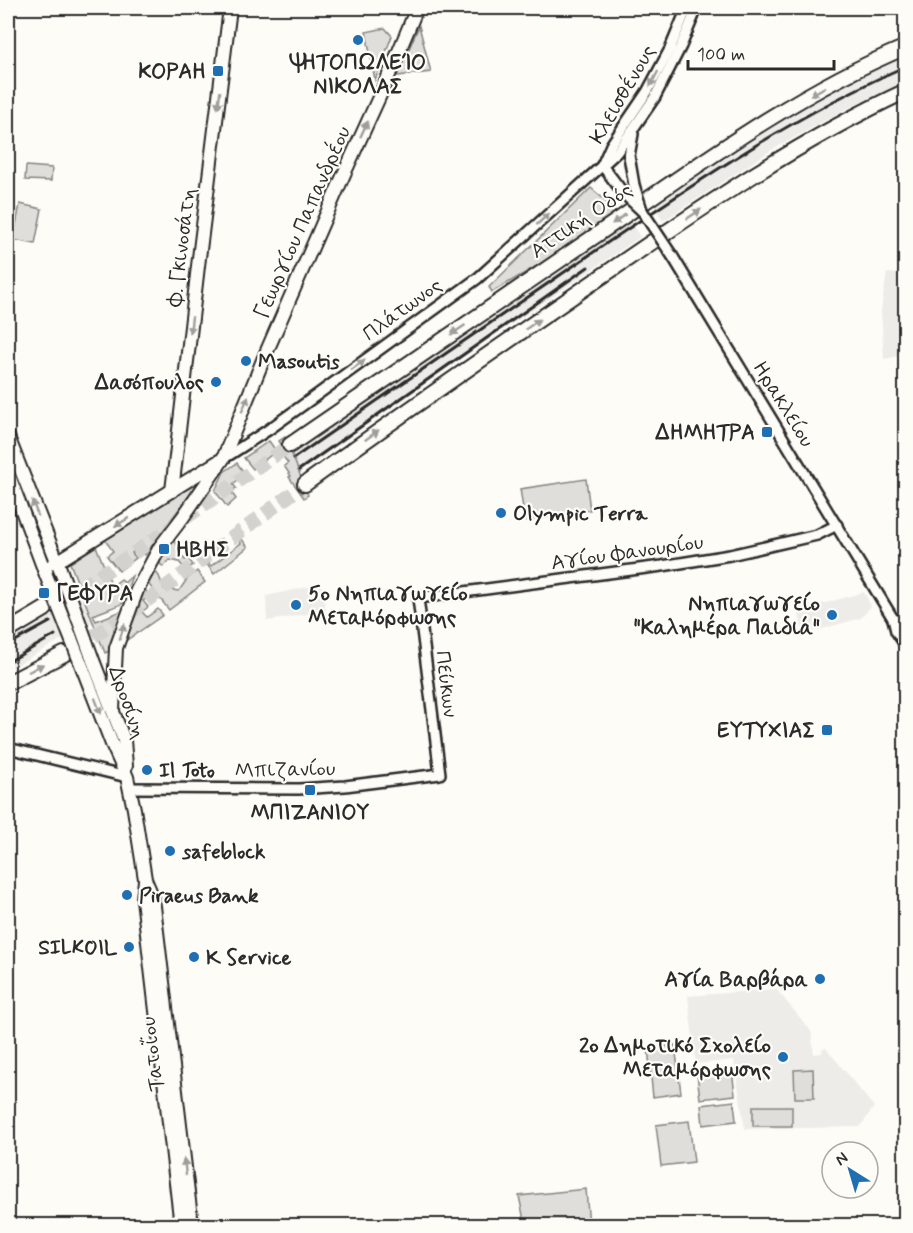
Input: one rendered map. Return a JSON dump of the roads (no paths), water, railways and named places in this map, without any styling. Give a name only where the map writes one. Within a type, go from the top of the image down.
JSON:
[{"type":"highway","points":[[888,54],[906,42]]},
{"type":"highway","name":"Αττική Οδός","points":[[290,445],[748,133],[815,92],[906,47]]},
{"type":"highway","points":[[305,483],[696,212],[793,150],[867,109],[906,91]]},
{"type":"highway","points":[[8,623],[45,609],[8,631]]},
{"type":"highway","points":[[8,683],[64,654]]},
{"type":"main road","name":"Φ. Γκινοσάτη","points":[[172,491],[230,8]]},
{"type":"main road","name":"Γεωργίου Παπανδρέου","points":[[113,710],[117,648],[137,590],[160,547],[223,459],[263,360],[417,8]]},
{"type":"main road","name":"Δροσίνη","points":[[8,437],[58,564],[112,744],[128,782]]},
{"type":"main road","name":"Πλάτωνος","points":[[45,573],[223,459]]},
{"type":"main road","name":"Δροσίνη","points":[[8,473],[45,573],[88,666],[113,710],[124,740],[128,782]]},
{"type":"main road","name":"Τατοΐου","points":[[128,782],[145,879],[153,898],[192,1226]]},
{"type":"main road","name":"Τατοΐου","points":[[145,879],[142,899],[181,1226]]},
{"type":"street","name":"Κλεισθένους","points":[[624,194],[602,165],[611,145],[647,92],[670,49],[687,8]]},
{"type":"street","name":"Κλεισθένους","points":[[635,126],[655,97],[697,8]]},
{"type":"street","name":"Πλάτωνος","points":[[223,459],[277,424],[478,278],[617,152],[635,126]]},
{"type":"street","name":"Ηρακλείου","points":[[635,126],[629,156],[634,185],[643,212]]},
{"type":"street","name":"Ηρακλείου","points":[[624,194],[643,212],[673,257],[892,617],[906,632]]},
{"type":"street","name":"Αγίου Φανουρίου","points":[[418,598],[730,555],[817,535],[837,525]]},
{"type":"street","name":"Πεύκων","points":[[418,598],[440,774]]},
{"type":"street","name":"Ηρακλείου","points":[[892,617],[896,631],[906,646]]},
{"type":"street","points":[[8,748],[128,782]]},
{"type":"street","name":"Μπιζανίου","points":[[128,782],[299,789],[345,786],[440,774]]},
{"type":"tunnel","points":[[45,609],[139,550],[290,445]]},
{"type":"tunnel","points":[[76,647],[126,616],[305,484]]},
{"type":"railway","points":[[294,458],[700,181],[821,108],[906,66]]},
{"type":"railway","points":[[299,470],[588,267]]},
{"type":"railway","points":[[8,645],[50,622]]},
{"type":"railway","points":[[8,662],[55,635]]},
{"type":"place","name":"ΨΗΤΟΠΩΛΕΊΟ ΝΙΚΟΛΑΣ","points":[[358,40]]},
{"type":"place","name":"ΚΟΡΑΗ","points":[[218,71]]},
{"type":"place","name":"Masoutis","points":[[246,361]]},
{"type":"place","name":"Δασόπουλος","points":[[216,382]]},
{"type":"place","name":"ΔΗΜΗΤΡΑ","points":[[767,432]]},
{"type":"place","name":"Olympic Terra","points":[[501,513]]},
{"type":"place","name":"ΗΒΗΣ","points":[[164,549]]},
{"type":"place","name":"ΓΕΦΥΡΑ","points":[[44,593]]},
{"type":"place","name":"5ο Νηπιαγωγείο Μεταμόρφωσης","points":[[296,605]]},
{"type":"place","name":"Νηπιαγωγείο \"Καλημέρα Παιδιά\"","points":[[832,615]]},
{"type":"place","name":"ΕΥΤΥΧΙΑΣ","points":[[827,730]]},
{"type":"place","name":"Il Toto","points":[[147,770]]},
{"type":"place","name":"ΜΠΙΖΑΝΙΟΥ","points":[[310,790]]},
{"type":"place","name":"safeblock","points":[[170,851]]},
{"type":"place","name":"Piraeus Bank","points":[[127,895]]},
{"type":"place","name":"SILKOIL","points":[[129,947]]},
{"type":"place","name":"K Service","points":[[194,957]]},
{"type":"place","name":"Αγία Βαρβάρα","points":[[820,979]]},
{"type":"place","name":"2ο Δημοτικό Σχολείο Μεταμόρφωσης","points":[[783,1057]]}]
